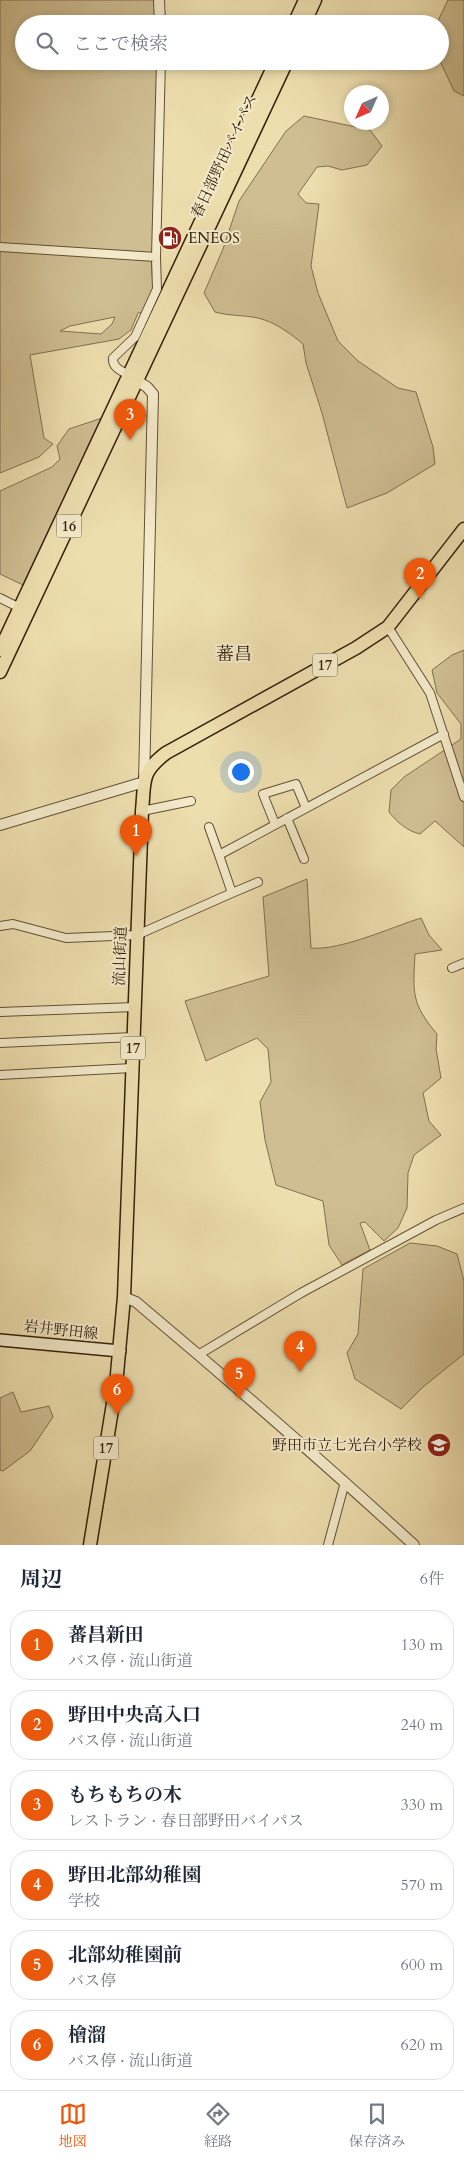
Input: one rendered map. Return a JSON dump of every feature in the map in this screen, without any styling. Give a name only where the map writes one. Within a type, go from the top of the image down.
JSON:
[{"type":"main road","points":[[298,15],[305,0]]},
{"type":"main road","points":[[308,15],[315,0]]},
{"type":"main road","name":"春日部野田バイパス","points":[[0,672],[272,70]]},
{"type":"main road","name":"春日部野田バイパス","points":[[0,650],[283,70]]},
{"type":"main road","name":"流山街道","points":[[90,1545],[120,1351],[124,1297],[142,811],[144,782],[148,770],[166,753],[356,648],[388,627],[464,529]]},
{"type":"main road","name":"岩井野田線","points":[[0,1340],[120,1351]]},
{"type":"street","points":[[160,0],[160,15]]},
{"type":"street","points":[[0,825],[144,782],[153,394],[148,387],[119,370],[113,358],[135,337],[157,289],[156,257],[161,70]]},
{"type":"street","points":[[0,247],[156,257]]},
{"type":"street","points":[[0,598],[20,608]]},
{"type":"street","points":[[388,627],[430,693],[460,773],[464,796]]},
{"type":"street","points":[[219,855],[444,734]]},
{"type":"street","points":[[275,824],[262,794],[296,784],[306,808]]},
{"type":"street","points":[[142,811],[192,800]]},
{"type":"street","points":[[287,818],[304,859]]},
{"type":"street","points":[[209,827],[232,893]]},
{"type":"street","points":[[0,926],[13,924],[66,938],[137,935],[258,882]]},
{"type":"street","points":[[452,968],[464,963]]},
{"type":"street","points":[[0,1012],[135,1006]]},
{"type":"street","points":[[0,1043],[134,1037]]},
{"type":"street","points":[[0,1075],[132,1068]]},
{"type":"street","points":[[198,1355],[300,1293],[436,1220],[464,1208]]},
{"type":"street","points":[[124,1297],[136,1302],[198,1355],[345,1482],[414,1545]]},
{"type":"street","points":[[328,1545],[345,1482]]},
{"type":"shaded area","points":[[0,0],[155,0],[156,15],[15,15],[15,70],[157,70],[153,252],[151,254],[153,289],[143,312],[138,313],[131,330],[119,339],[30,355],[44,438],[53,444],[39,457],[0,473]],"holes":[[[115,317],[112,324],[101,334],[60,331],[70,326]]]},
{"type":"shaded area","points":[[448,0],[464,0],[464,96],[454,91],[444,70],[449,70],[449,15],[441,15]]},
{"type":"shaded area","points":[[304,116],[344,124],[344,130],[370,130],[382,146],[367,165],[342,170],[328,166],[317,167],[298,194],[306,203],[319,204],[311,266],[318,293],[338,341],[358,361],[398,388],[416,392],[433,447],[435,464],[387,493],[347,508],[322,413],[306,363],[303,344],[271,322],[253,317],[215,312],[204,293],[223,249],[239,201],[286,131]]},
{"type":"shaded area","points":[[102,418],[23,585],[0,574],[0,491],[52,467],[60,459],[57,446],[69,429]]},
{"type":"shaded area","points":[[464,650],[464,847],[435,821],[420,834],[403,826],[389,812],[391,790],[404,777],[461,739],[461,724],[437,693],[432,670],[452,655]]},
{"type":"shaded area","points":[[307,879],[311,948],[336,946],[366,938],[421,918],[429,935],[442,950],[415,954],[414,979],[418,1005],[422,1014],[437,1034],[436,1049],[441,1078],[423,1093],[429,1121],[441,1135],[414,1155],[408,1173],[407,1208],[398,1228],[384,1241],[365,1222],[360,1223],[370,1250],[342,1265],[329,1245],[323,1201],[276,1185],[265,1140],[260,1102],[271,1082],[268,1049],[257,1038],[206,1061],[185,1001],[269,976],[263,897]]},
{"type":"shaded area","points":[[410,1243],[437,1246],[457,1254],[464,1281],[464,1354],[423,1387],[401,1409],[355,1379],[347,1353],[358,1334],[363,1269]]},
{"type":"shaded area","points":[[13,1392],[21,1412],[49,1406],[53,1417],[30,1451],[3,1471],[0,1470],[0,1398]]},
{"type":"place","name":"ENEOS","points":[[170,238]]},
{"type":"place","name":"もちもちの木","points":[[130,440]]},
{"type":"place","name":"野田中央高入口","points":[[420,599]]},
{"type":"place","name":"蕃昌新田","points":[[136,856]]},
{"type":"place","name":"野田北部幼稚園","points":[[300,1372]]},
{"type":"place","name":"北部幼稚園前","points":[[239,1399]]},
{"type":"place","name":"檜溜","points":[[117,1415]]},
{"type":"place","name":"野田市立七光台小学校","points":[[439,1445]]},
{"type":"district","name":"蕃昌","points":[[234,654]]}]
